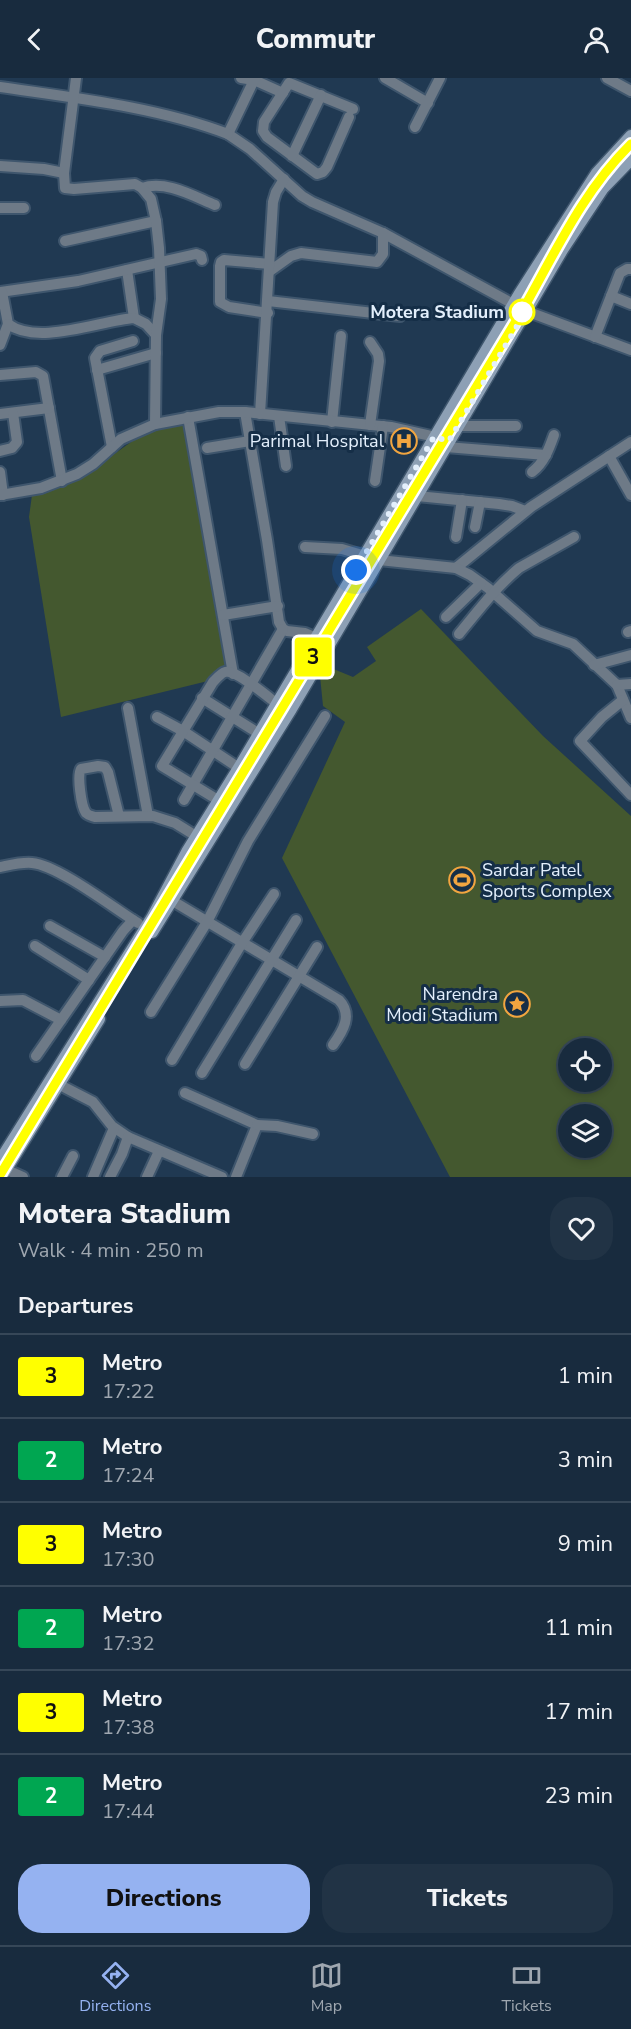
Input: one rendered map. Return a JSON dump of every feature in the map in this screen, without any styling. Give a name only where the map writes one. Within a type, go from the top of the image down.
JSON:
[{"type":"street","points":[[76,78],[64,185],[68,189],[135,184],[142,188],[151,199],[160,262],[155,424]]},
{"type":"street","points":[[241,78],[285,83],[321,95],[351,113],[323,172],[317,174],[267,137],[263,131],[264,122],[285,83]]},
{"type":"street","points":[[385,78],[428,103]]},
{"type":"street","points":[[414,127],[440,78]]},
{"type":"street","points":[[607,78],[631,91]]},
{"type":"street","points":[[228,134],[255,79]]},
{"type":"street","points":[[0,87],[74,98],[188,120],[228,134],[250,149],[302,196],[312,202],[383,233],[526,311],[631,350]]},
{"type":"street","points":[[292,156],[321,95]]},
{"type":"street","points":[[168,898],[196,836],[239,768],[513,304],[597,173],[631,136]]},
{"type":"street","points":[[2,1169],[168,898],[330,644],[562,250],[603,188],[631,159]]},
{"type":"street","points":[[0,166],[44,169],[64,173]]},
{"type":"street","points":[[260,414],[268,313],[273,202],[284,179]]},
{"type":"street","points":[[142,188],[150,185],[164,185],[215,205]]},
{"type":"street","points":[[0,208],[24,208]]},
{"type":"street","points":[[65,241],[156,222]]},
{"type":"street","points":[[268,313],[229,307],[220,302],[220,266],[224,260],[270,267],[291,255],[301,253],[377,262],[383,254],[383,233]]},
{"type":"street","points":[[0,345],[8,324],[1,292],[60,284],[196,254],[201,256],[202,260]]},
{"type":"street","points":[[595,337],[620,273],[627,269],[631,270]]},
{"type":"street","points":[[127,270],[134,318]]},
{"type":"street","points":[[611,296],[631,304]]},
{"type":"street","points":[[268,301],[400,316]]},
{"type":"street","points":[[8,324],[24,332],[44,334],[134,318],[146,324],[156,336]]},
{"type":"street","points":[[332,422],[341,336]]},
{"type":"street","points":[[112,447],[95,358],[100,351],[133,341]]},
{"type":"street","points":[[370,342],[378,354],[378,362],[370,425]]},
{"type":"street","points":[[97,370],[156,353]]},
{"type":"street","points":[[0,375],[36,372],[45,380],[62,481]]},
{"type":"street","points":[[0,414],[49,408]]},
{"type":"street","points":[[0,472],[2,495],[41,488],[77,474],[136,431],[155,424],[219,412],[245,412],[383,426],[413,431],[448,444],[546,455]]},
{"type":"street","points":[[245,412],[279,622],[283,629],[316,637],[330,644]]},
{"type":"street","points":[[0,451],[12,448],[16,442],[13,413]]},
{"type":"street","points":[[279,416],[286,466]]},
{"type":"street","points":[[188,417],[233,674]]},
{"type":"street","points":[[375,481],[383,426]]},
{"type":"street","points":[[458,426],[516,426]]},
{"type":"street","points":[[532,472],[546,455],[554,435]]},
{"type":"street","points":[[207,448],[250,441]]},
{"type":"street","points":[[456,568],[525,511],[631,442]]},
{"type":"street","points":[[609,456],[631,495]]},
{"type":"street","points":[[417,496],[512,506],[525,511]]},
{"type":"street","points":[[456,537],[462,500]]},
{"type":"street","points":[[476,527],[480,502]]},
{"type":"street","points":[[459,634],[493,593],[519,568],[574,537]]},
{"type":"street","points":[[305,547],[342,549],[379,560],[456,568],[493,593],[537,631],[573,644],[617,685],[628,709],[602,717],[580,741],[631,795]]},
{"type":"street","points":[[446,617],[481,584]]},
{"type":"street","points":[[223,615],[278,606]]},
{"type":"street","points":[[184,800],[283,629]]},
{"type":"street","points":[[594,665],[631,655]]},
{"type":"street","points":[[218,800],[162,766],[202,698],[213,682],[224,672],[233,674],[276,703]]},
{"type":"street","points":[[617,685],[631,684]]},
{"type":"street","points":[[202,698],[258,733]]},
{"type":"street","points":[[128,708],[148,816]]},
{"type":"street","points":[[151,1012],[207,922],[248,842],[325,716]]},
{"type":"street","points":[[157,717],[183,731],[239,768]]},
{"type":"street","points":[[119,816],[105,767],[81,769],[78,775],[87,813],[95,817],[148,816],[175,823],[196,836]]},
{"type":"street","points":[[0,867],[32,862],[42,865],[59,873],[134,920],[151,926]]},
{"type":"street","points":[[172,1060],[274,894]]},
{"type":"street","points":[[168,898],[342,1004],[346,1014],[346,1023],[333,1045]]},
{"type":"street","points":[[36,1056],[88,980],[134,920]]},
{"type":"street","points":[[202,1073],[296,920]]},
{"type":"street","points":[[2,1169],[58,1084],[151,926]]},
{"type":"street","points":[[50,927],[105,957]]},
{"type":"street","points":[[35,946],[88,980]]},
{"type":"street","points":[[245,1064],[317,947]]},
{"type":"street","points":[[0,1001],[23,1000],[61,1020]]},
{"type":"street","points":[[58,1084],[93,1102],[114,1128],[128,1137],[214,1176]]},
{"type":"street","points":[[185,1093],[257,1125],[278,1126],[313,1134]]},
{"type":"street","points":[[236,1177],[257,1125]]},
{"type":"street","points":[[93,1177],[114,1128]]},
{"type":"street","points":[[110,1177],[128,1137]]},
{"type":"street","points":[[147,1177],[159,1151]]},
{"type":"street","points":[[62,1177],[73,1156]]},
{"type":"street","points":[[191,1177],[195,1166]]},
{"type":"street","points":[[2,1169],[23,1177]]},
{"type":"green space","points":[[188,423],[235,668],[212,680],[61,717],[29,517],[32,495],[78,480],[145,432]]},
{"type":"green space","name":"Sardar Patel Sports Complex","points":[[421,609],[543,736],[631,816],[631,1177],[450,1177],[282,858],[345,722],[323,706],[320,676],[323,671],[331,668],[353,677],[376,661],[367,647]]},
{"type":"railway","points":[[0,1175],[522,311],[571,223],[598,181],[631,143]]},
{"type":"metro line","name":"3","points":[[0,1175],[522,311],[579,209],[616,158],[631,144]]},
{"type":"place","name":"Motera Stadium","points":[[522,312]]},
{"type":"place","name":"Parimal Hospital","points":[[404,441]]},
{"type":"place","name":"Sardar Patel Sports Complex","points":[[462,880]]},
{"type":"place","name":"Narendra Modi Stadium","points":[[517,1004]]},
{"type":"route","points":[[356,570],[434,437],[449,441],[526,311],[522,312]]}]
